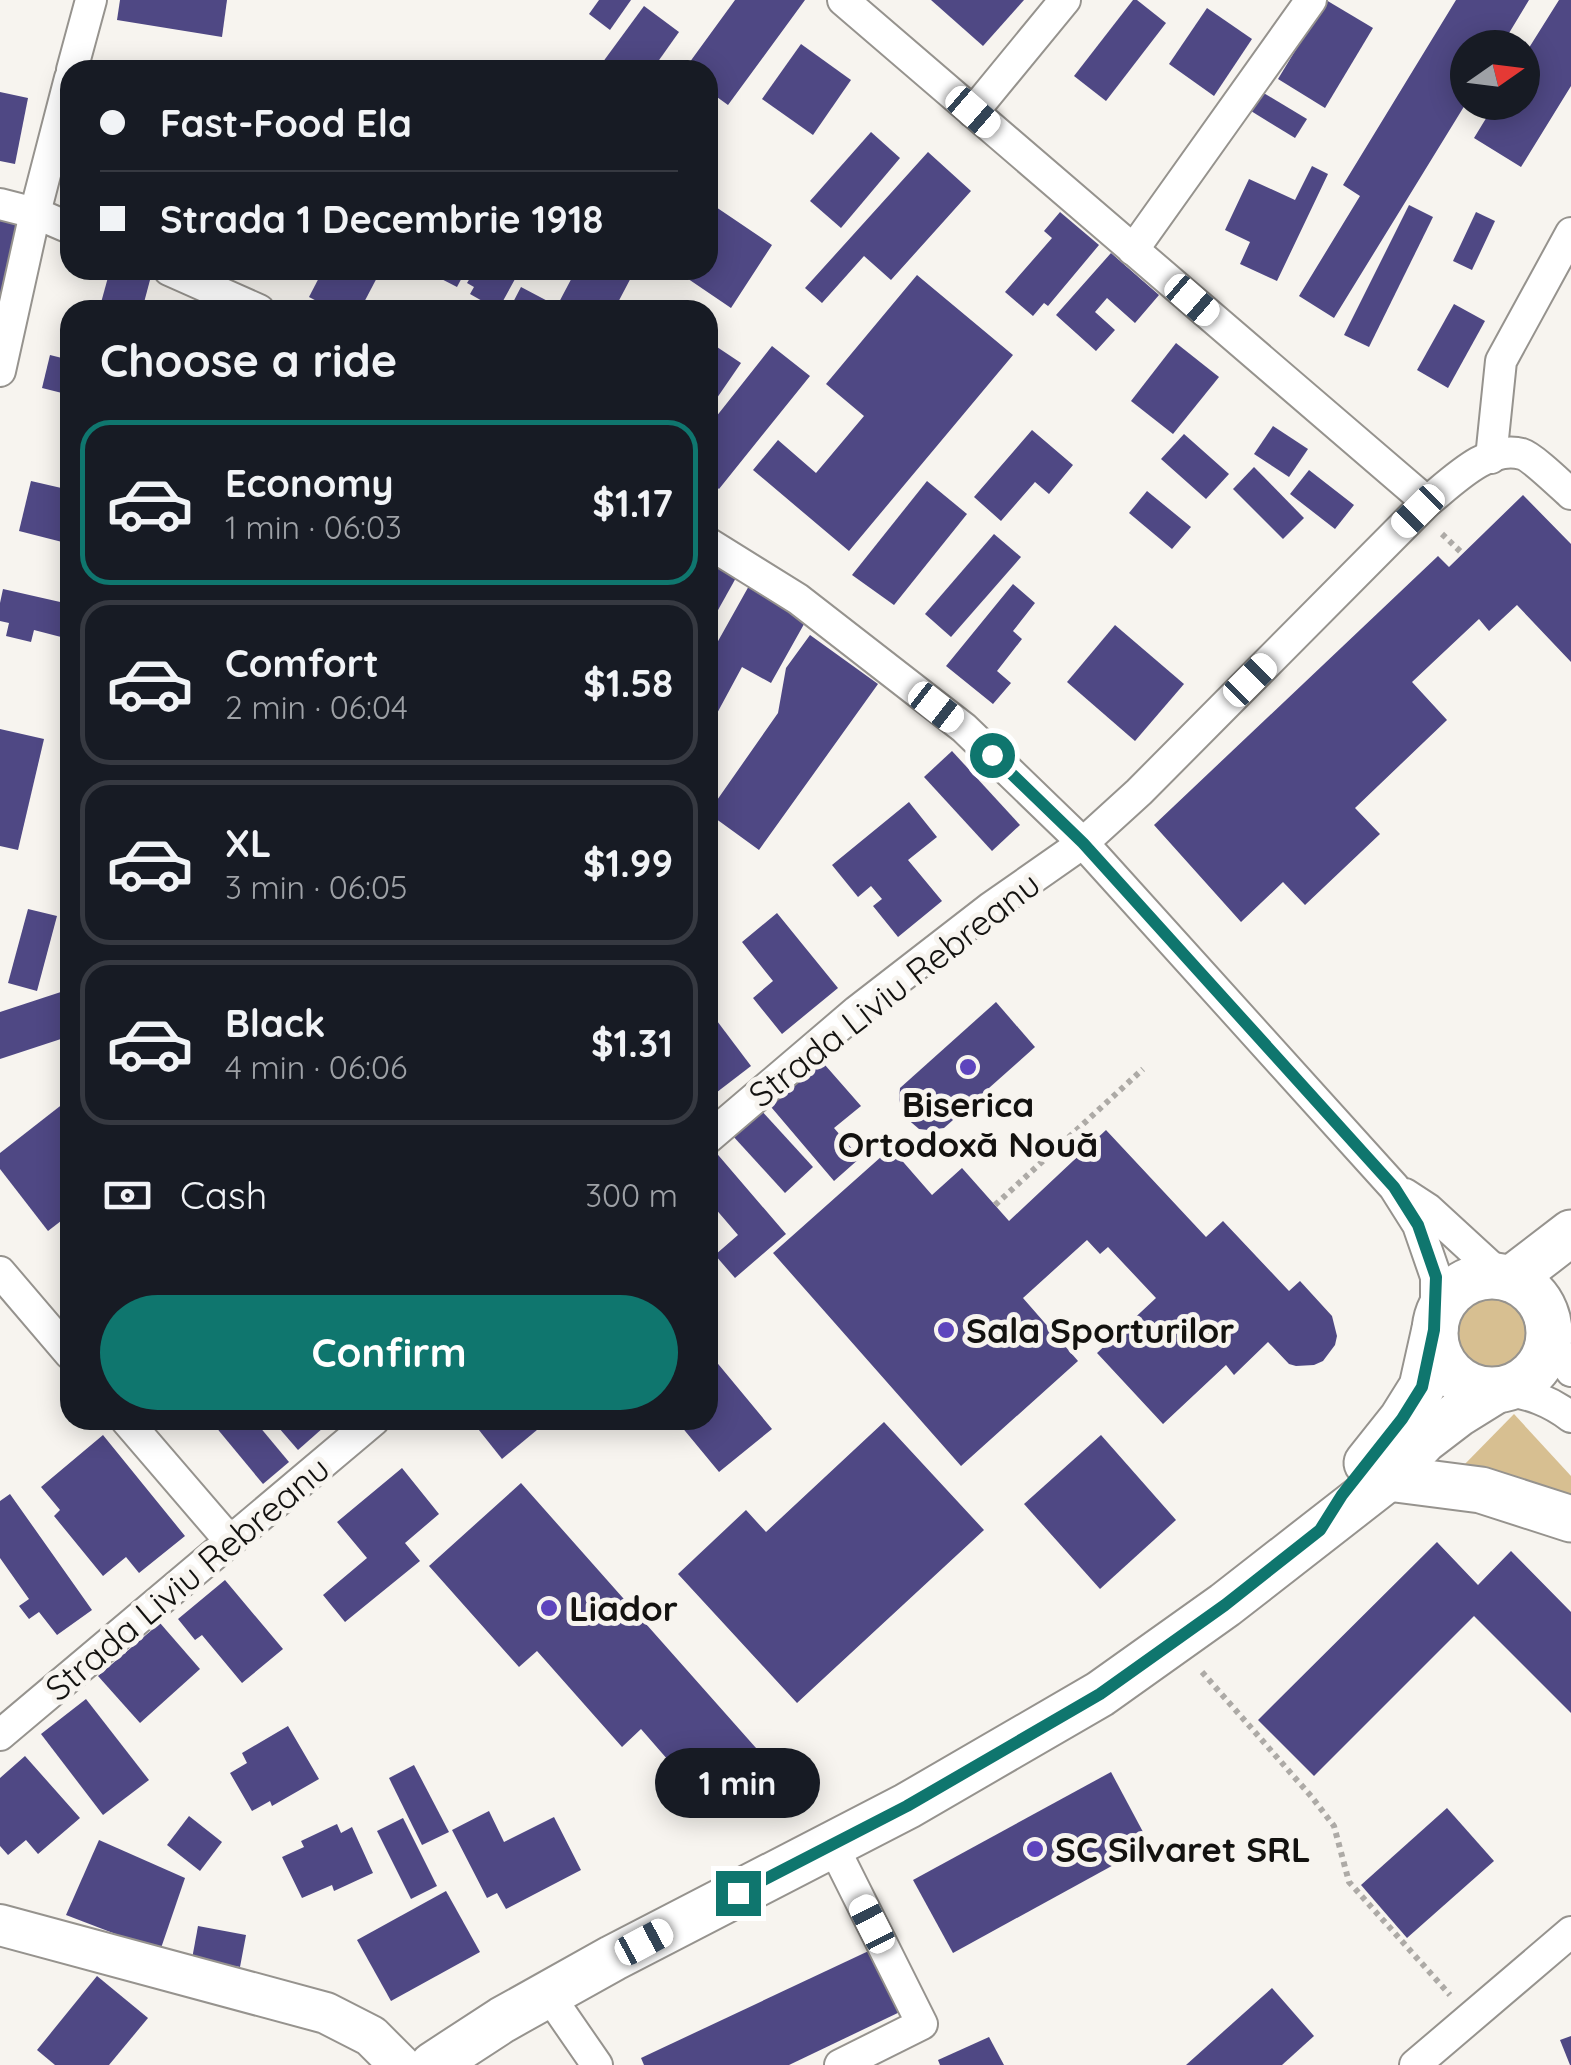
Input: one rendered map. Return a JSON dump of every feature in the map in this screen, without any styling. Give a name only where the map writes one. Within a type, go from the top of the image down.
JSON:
[{"type":"main road","points":[[1506,1278],[1571,1233]]},
{"type":"main road","points":[[434,2065],[502,2020],[612,1958],[907,1806],[1084,1704],[1225,1605],[1388,1478],[1424,1440],[1458,1414],[1500,1390],[1522,1383],[1536,1371],[1560,1329],[1526,1287],[1506,1278],[1484,1276],[1453,1291],[1442,1304],[1435,1325],[1422,1387],[1320,1530]]},
{"type":"main road","points":[[1435,1325],[1436,1348],[1444,1366],[1458,1380],[1476,1389],[1500,1390]]},
{"type":"main road","points":[[1388,1478],[1481,1490],[1571,1519]]},
{"type":"street","points":[[75,60],[91,0]]},
{"type":"street","points":[[843,0],[1426,502]]},
{"type":"street","points":[[973,112],[1065,0]]},
{"type":"street","points":[[1133,250],[1310,0]]},
{"type":"street","points":[[0,372],[60,117]]},
{"type":"street","points":[[0,204],[60,224]]},
{"type":"street","points":[[1571,233],[1501,361],[1491,458],[1524,454],[1571,494]]},
{"type":"street","points":[[192,280],[236,300]]},
{"type":"street","name":"Strada Liviu Rebreanu","points":[[718,1129],[856,1011],[990,908],[1083,843],[1139,792],[1426,502],[1475,463],[1491,458]]},
{"type":"street","points":[[718,549],[798,600],[964,728],[1083,843],[1394,1187],[1418,1225],[1436,1277],[1435,1325]]},
{"type":"street","points":[[1394,1187],[1428,1209],[1506,1278]]},
{"type":"street","points":[[0,1272],[60,1342]]},
{"type":"street","points":[[1500,1390],[1531,1394],[1571,1417]]},
{"type":"street","points":[[135,1430],[230,1542]]},
{"type":"street","name":"Strada Liviu Rebreanu","points":[[0,1735],[362,1430]]},
{"type":"street","points":[[832,1844],[922,2024],[880,2056],[840,2065]]},
{"type":"street","points":[[0,1925],[326,2013],[371,2036],[400,2065]]},
{"type":"street","points":[[1427,2061],[1470,2017],[1571,1932]]},
{"type":"street","points":[[548,1994],[598,2065]]},
{"type":"path","points":[[995,1205],[1143,1069]]},
{"type":"path","points":[[1174,1641],[1312,1796],[1334,1826],[1349,1882],[1470,2017]]},
{"type":"shaded area","points":[[1493,1298],[1518,1309],[1529,1334],[1518,1359],[1493,1370],[1468,1359],[1457,1334],[1468,1309]]},
{"type":"shaded area","points":[[1514,1414],[1571,1476],[1571,1507],[1461,1468]]},
{"type":"building","points":[[120,0],[227,0],[222,37],[117,20]]},
{"type":"building","points":[[599,0],[631,0],[610,30],[589,14]]},
{"type":"building","points":[[735,0],[805,0],[728,105],[718,98],[718,60],[691,60]]},
{"type":"building","points":[[931,0],[1024,0],[983,46]]},
{"type":"building","points":[[1133,0],[1166,23],[1106,101],[1074,76]]},
{"type":"building","points":[[1326,0],[1373,28],[1325,108],[1278,79]]},
{"type":"building","points":[[1456,0],[1529,0],[1511,30],[1450,30],[1450,120],[1456,120],[1334,318],[1299,296],[1360,196],[1343,185]]},
{"type":"building","points":[[1559,0],[1571,0],[1571,86],[1521,167],[1474,138],[1485,120],[1540,120],[1540,30]]},
{"type":"building","points":[[644,6],[679,32],[659,60],[604,60]]},
{"type":"building","points":[[1207,8],[1252,39],[1214,96],[1169,64]]},
{"type":"building","points":[[801,44],[851,80],[813,135],[762,99]]},
{"type":"building","points":[[0,92],[28,98],[15,164],[0,161]]},
{"type":"building","points":[[1262,92],[1307,119],[1295,138],[1251,111]]},
{"type":"building","points":[[871,132],[900,158],[841,228],[810,201]]},
{"type":"building","points":[[928,152],[971,191],[891,280],[864,256],[822,303],[805,288]]},
{"type":"building","points":[[1312,166],[1328,174],[1277,281],[1240,264],[1250,242],[1225,230],[1249,179],[1295,200]]},
{"type":"building","points":[[1409,205],[1433,217],[1369,347],[1344,335]]},
{"type":"building","points":[[718,208],[772,245],[731,308],[690,280],[718,280]]},
{"type":"building","points":[[1060,212],[1099,245],[1048,306],[1044,303],[1033,316],[1005,292],[1052,238],[1044,231]]},
{"type":"building","points":[[1476,212],[1495,221],[1472,270],[1453,261]]},
{"type":"building","points":[[0,215],[17,218],[2,300],[0,300]]},
{"type":"building","points":[[1111,253],[1159,295],[1135,323],[1107,298],[1095,312],[1115,330],[1096,351],[1056,315]]},
{"type":"building","points":[[917,275],[1013,355],[849,551],[753,470],[778,440],[816,473],[864,416],[826,384]]},
{"type":"building","points":[[107,280],[150,280],[145,300],[102,300]]},
{"type":"building","points":[[318,280],[376,280],[365,300],[309,297]]},
{"type":"building","points":[[514,280],[504,300],[480,300],[470,294],[474,287],[467,283]]},
{"type":"building","points":[[571,280],[630,280],[619,300],[560,300]]},
{"type":"building","points":[[521,287],[546,300],[514,300]]},
{"type":"building","points":[[1454,304],[1485,321],[1448,388],[1417,370]]},
{"type":"building","points":[[1176,343],[1219,377],[1173,434],[1131,401]]},
{"type":"building","points":[[772,346],[810,376],[719,489],[718,414]]},
{"type":"building","points":[[718,348],[741,363],[718,396]]},
{"type":"building","points":[[50,355],[60,358],[60,392],[42,388]]},
{"type":"building","points":[[1273,426],[1308,449],[1289,477],[1254,454]]},
{"type":"building","points":[[1032,430],[1073,465],[1049,494],[1035,482],[1001,521],[974,497]]},
{"type":"building","points":[[1184,434],[1229,474],[1206,499],[1161,459]]},
{"type":"building","points":[[1254,467],[1304,518],[1283,539],[1233,489]]},
{"type":"building","points":[[1309,470],[1354,505],[1335,529],[1290,494]]},
{"type":"building","points":[[31,481],[60,488],[60,541],[19,531]]},
{"type":"building","points":[[927,481],[967,514],[894,605],[852,575]]},
{"type":"building","points":[[1147,491],[1191,527],[1172,549],[1129,513]]},
{"type":"building","points":[[1523,495],[1571,544],[1571,662],[1517,605],[1489,631],[1479,619],[1412,682],[1447,720],[1355,808],[1380,834],[1305,905],[1283,882],[1241,922],[1154,825],[1438,556],[1449,567]]},
{"type":"building","points":[[994,534],[1021,557],[951,637],[925,614]]},
{"type":"building","points":[[718,565],[737,576],[718,610]]},
{"type":"building","points":[[750,584],[808,617],[771,683],[742,667],[718,711],[718,641]]},
{"type":"building","points":[[1013,584],[1035,603],[1013,631],[1022,639],[997,671],[1011,683],[993,704],[946,666]]},
{"type":"building","points":[[3,589],[60,602],[60,637],[34,630],[31,642],[6,636],[9,623],[0,621]]},
{"type":"building","points":[[1115,625],[1184,684],[1135,741],[1067,682]]},
{"type":"building","points":[[810,635],[878,684],[759,850],[718,820],[718,799],[778,713],[786,668]]},
{"type":"building","points":[[0,729],[44,739],[18,850],[0,846]]},
{"type":"building","points":[[952,751],[1020,825],[992,851],[924,777]]},
{"type":"building","points":[[909,802],[937,837],[908,860],[942,901],[898,937],[873,906],[882,899],[871,886],[858,897],[832,865]]},
{"type":"building","points":[[28,909],[57,916],[37,991],[8,983]]},
{"type":"building","points":[[777,913],[838,988],[782,1034],[753,998],[773,981],[742,942]]},
{"type":"building","points":[[60,992],[60,1039],[0,1059],[0,1012]]},
{"type":"building","name":"Biserica Ortodoxă Nouă","points":[[996,1002],[1035,1047],[944,1128],[919,1129],[905,1117],[899,1100],[900,1088]]},
{"type":"building","points":[[718,1022],[751,1066],[718,1091]]},
{"type":"building","points":[[818,1057],[861,1106],[834,1128],[860,1158],[834,1181],[766,1101]]},
{"type":"building","points":[[60,1106],[60,1222],[48,1231],[0,1169],[0,1153]]},
{"type":"building","points":[[760,1109],[813,1167],[785,1193],[732,1135]]},
{"type":"building","points":[[1106,1130],[1206,1237],[1223,1221],[1289,1291],[1300,1281],[1332,1316],[1335,1345],[1323,1361],[1296,1366],[1289,1364],[1268,1342],[1234,1375],[1226,1365],[1163,1424],[1097,1353],[1156,1298],[1108,1247],[1100,1254],[1087,1240],[1023,1298],[1078,1361],[961,1466],[773,1253],[891,1148],[932,1195],[962,1168],[1009,1221]]},
{"type":"building","points":[[718,1155],[786,1234],[735,1278],[718,1258],[718,1252],[738,1235],[718,1212]]},
{"type":"building","points":[[718,1364],[772,1429],[719,1472],[684,1430],[718,1430]]},
{"type":"building","points":[[884,1422],[984,1530],[797,1703],[678,1574],[746,1510],[766,1532]]},
{"type":"building","points":[[218,1430],[262,1430],[289,1462],[263,1484]]},
{"type":"building","points":[[281,1430],[321,1430],[298,1450]]},
{"type":"building","points":[[479,1430],[537,1430],[502,1459]]},
{"type":"building","points":[[103,1435],[185,1536],[139,1573],[126,1557],[103,1576],[54,1516],[60,1510],[41,1487]]},
{"type":"building","points":[[1101,1435],[1176,1520],[1100,1589],[1024,1504]]},
{"type":"building","points":[[402,1468],[439,1514],[405,1543],[420,1561],[345,1622],[323,1595],[367,1558],[337,1522]]},
{"type":"building","name":"Liador","points":[[521,1483],[764,1757],[709,1807],[641,1729],[622,1747],[537,1651],[519,1667],[429,1566]]},
{"type":"building","points":[[10,1494],[92,1610],[57,1635],[39,1612],[29,1619],[19,1606],[29,1599],[0,1558],[0,1501]]},
{"type":"building","points":[[1437,1542],[1478,1585],[1511,1551],[1571,1612],[1571,1713],[1474,1616],[1314,1776],[1258,1720]]},
{"type":"building","points":[[225,1580],[283,1649],[242,1683],[202,1635],[195,1640],[178,1619]]},
{"type":"building","points":[[160,1623],[200,1669],[140,1723],[98,1676]]},
{"type":"building","points":[[86,1699],[149,1780],[103,1815],[41,1734]]},
{"type":"building","points":[[288,1726],[319,1779],[272,1806],[270,1801],[252,1811],[230,1773],[247,1763],[242,1753]]},
{"type":"building","points":[[25,1756],[80,1818],[38,1854],[26,1840],[8,1855],[0,1846],[0,1778]]},
{"type":"building","points":[[414,1765],[449,1832],[422,1845],[389,1778]]},
{"type":"building","points":[[1111,1772],[1150,1845],[953,1953],[913,1880]]},
{"type":"building","points":[[1447,1808],[1494,1861],[1407,1938],[1361,1885]]},
{"type":"building","points":[[489,1811],[504,1842],[554,1817],[581,1870],[506,1909],[497,1893],[487,1898],[452,1830]]},
{"type":"building","points":[[189,1816],[222,1842],[200,1871],[167,1845]]},
{"type":"building","points":[[403,1818],[437,1886],[411,1899],[377,1831]]},
{"type":"building","points":[[337,1824],[341,1833],[352,1827],[373,1873],[334,1891],[332,1885],[302,1898],[282,1857],[304,1847],[301,1841]]},
{"type":"building","points":[[99,1840],[185,1878],[160,1951],[66,1915]]},
{"type":"building","points":[[446,1891],[480,1952],[391,2001],[357,1940]]},
{"type":"building","points":[[198,1926],[246,1935],[240,1967],[192,1959]]},
{"type":"building","points":[[875,1948],[904,2010],[789,2065],[644,2065],[641,2058]]},
{"type":"building","points":[[97,1976],[148,2018],[109,2065],[55,2065],[37,2050]]},
{"type":"building","points":[[1272,1988],[1314,2036],[1282,2065],[1186,2065]]},
{"type":"building","points":[[1571,2036],[1571,2065],[1570,2065],[1560,2040]]},
{"type":"building","points":[[989,2037],[1004,2065],[940,2065],[938,2060]]},
{"type":"place","name":"Biserica Ortodoxă Nouă","points":[[968,1067]]},
{"type":"place","name":"Sala Sporturilor","points":[[946,1330]]},
{"type":"place","name":"Liador","points":[[549,1608]]},
{"type":"place","name":"SC Silvaret SRL","points":[[1035,1849]]},
{"type":"route","points":[[738,1893],[907,1806],[1100,1694],[1225,1605],[1320,1530],[1422,1387],[1436,1321],[1436,1277],[1418,1225],[1394,1187],[1083,843],[992,755]]}]
